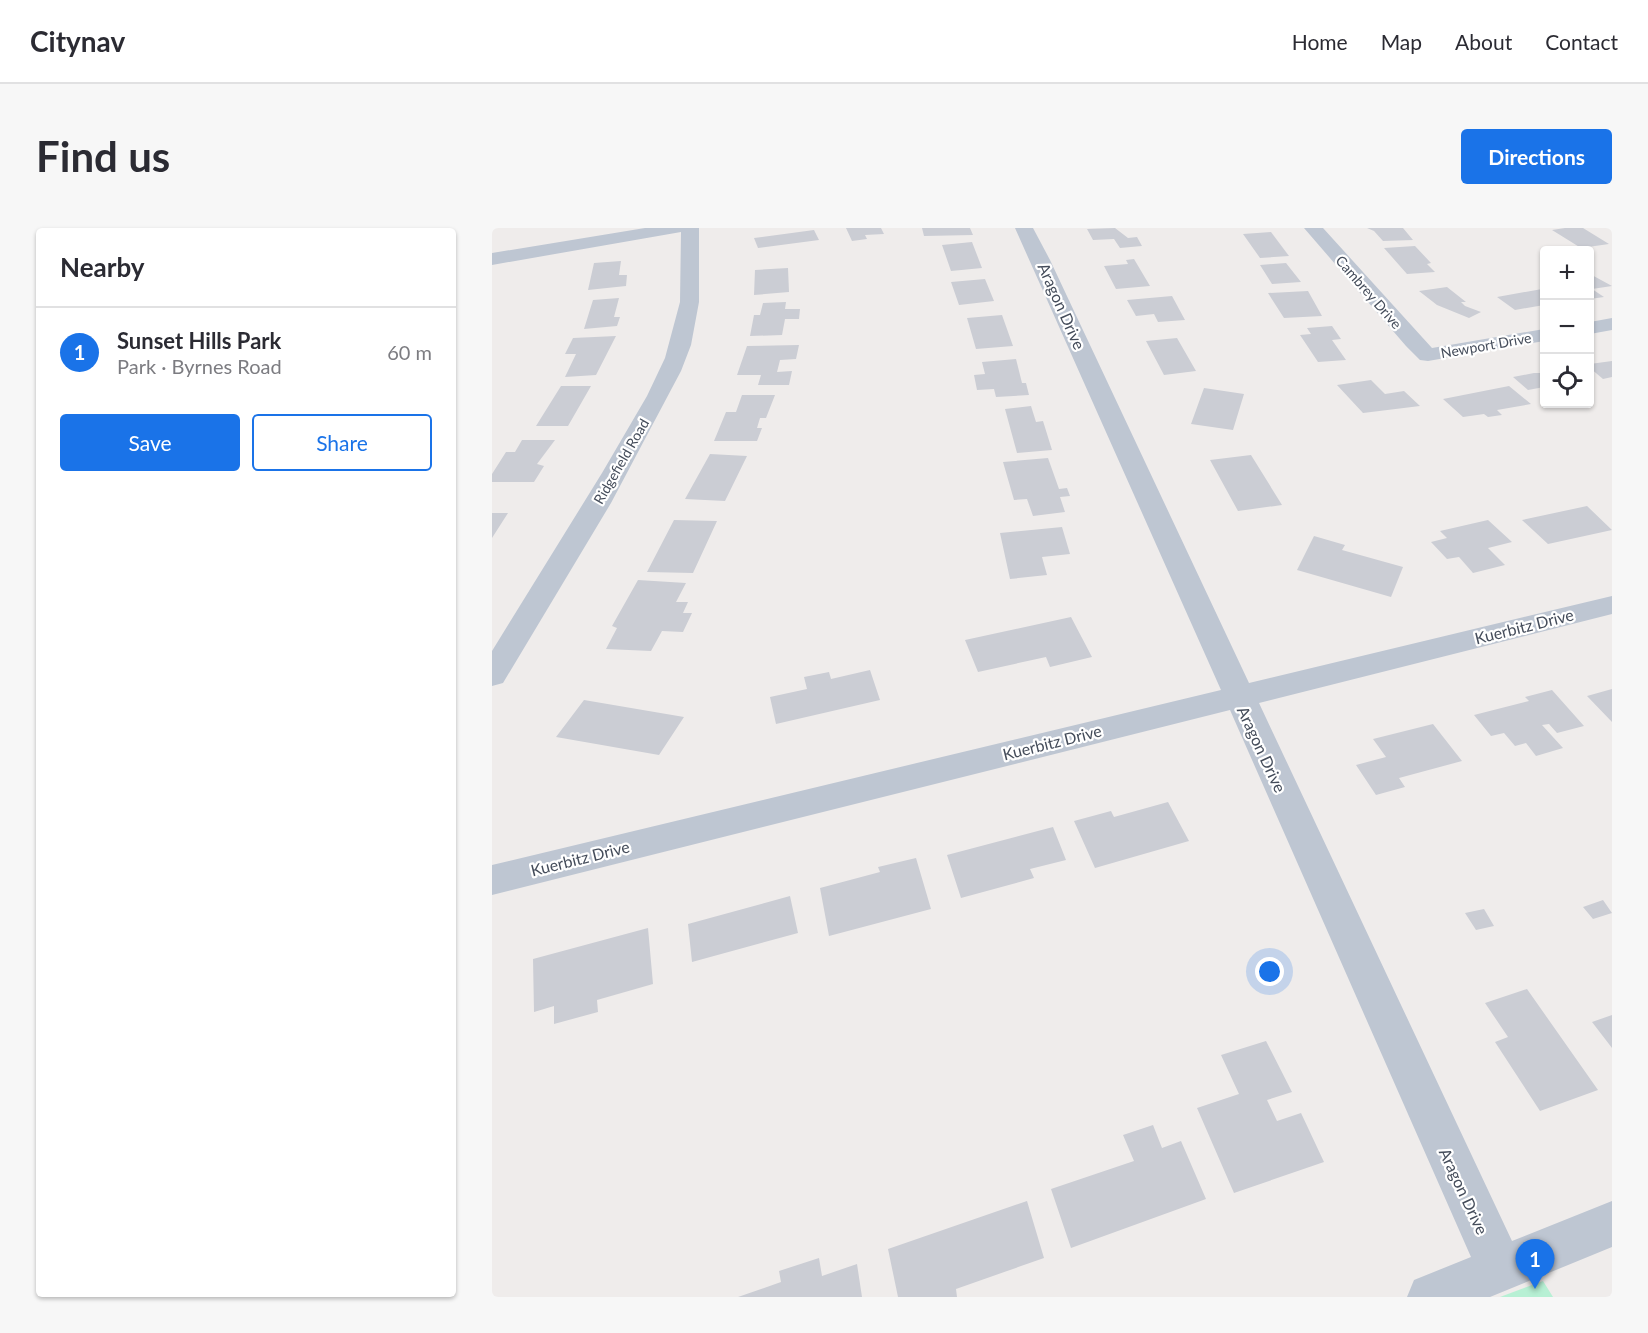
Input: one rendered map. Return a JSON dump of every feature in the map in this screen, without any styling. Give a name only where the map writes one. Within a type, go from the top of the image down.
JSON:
[{"type":"street","points":[[492,259],[677,228]]},
{"type":"street","name":"Ridgefield Road","points":[[492,675],[616,472],[656,399],[680,347],[691,301],[693,264],[690,228]]},
{"type":"street","name":"Aragon Drive","points":[[1024,228],[1041,260],[1501,1270]]},
{"type":"street","name":"Cambrey Drive","points":[[1313,228],[1413,342],[1428,355]]},
{"type":"street","points":[[1594,327],[1612,324]]},
{"type":"street","name":"Newport Drive","points":[[1428,355],[1540,336]]},
{"type":"street","name":"Kuerbitz Drive","points":[[492,880],[1612,604]]},
{"type":"street","points":[[1431,1297],[1612,1224]]},
{"type":"green space","points":[[1543,1281],[1553,1297],[1500,1297]]},
{"type":"building","points":[[846,228],[881,228],[884,234],[865,235],[867,239],[852,241]]},
{"type":"building","points":[[922,228],[970,228],[973,235],[924,236]]},
{"type":"building","points":[[1115,228],[1128,238],[1137,237],[1142,246],[1120,248],[1114,239],[1093,240],[1087,229]]},
{"type":"building","points":[[1367,228],[1403,228],[1413,240],[1383,241],[1374,231]]},
{"type":"building","points":[[1583,228],[1609,244],[1578,246],[1552,230]]},
{"type":"building","points":[[814,230],[819,240],[758,248],[754,238]]},
{"type":"building","points":[[1271,232],[1289,256],[1260,258],[1243,234]]},
{"type":"building","points":[[972,242],[982,268],[951,271],[942,245]]},
{"type":"building","points":[[1415,246],[1431,263],[1427,264],[1435,272],[1407,274],[1384,248]]},
{"type":"building","points":[[1134,259],[1150,286],[1116,289],[1104,266],[1128,264],[1126,260]]},
{"type":"building","points":[[621,261],[619,275],[627,275],[626,286],[588,290],[594,263]]},
{"type":"building","points":[[1286,263],[1301,282],[1272,284],[1260,265]]},
{"type":"building","points":[[788,268],[789,292],[754,295],[755,270]]},
{"type":"building","points":[[1594,276],[1612,286],[1594,289]]},
{"type":"building","points":[[985,279],[994,301],[959,305],[951,282]]},
{"type":"building","points":[[1447,287],[1466,302],[1461,302],[1465,306],[1481,312],[1469,318],[1437,305],[1419,291]]},
{"type":"building","points":[[1540,289],[1540,306],[1515,310],[1497,297]]},
{"type":"building","points":[[1594,290],[1604,297],[1594,298]]},
{"type":"building","points":[[1308,291],[1322,316],[1284,318],[1268,293]]},
{"type":"building","points":[[1172,296],[1185,320],[1158,322],[1154,314],[1136,316],[1127,300]]},
{"type":"building","points":[[619,298],[614,317],[620,317],[617,326],[584,329],[593,300]]},
{"type":"building","points":[[786,302],[785,309],[800,309],[799,319],[785,319],[782,335],[750,336],[754,315],[760,315],[763,303]]},
{"type":"building","points":[[1002,315],[1013,346],[976,349],[967,318]]},
{"type":"building","points":[[1332,326],[1341,339],[1332,340],[1346,360],[1318,362],[1300,335],[1311,334],[1307,328]]},
{"type":"building","points":[[616,336],[596,375],[565,377],[576,354],[565,354],[573,338]]},
{"type":"building","points":[[1177,338],[1196,371],[1164,375],[1146,341]]},
{"type":"building","points":[[799,345],[796,359],[780,360],[777,372],[792,371],[789,385],[758,385],[761,375],[737,375],[747,346]]},
{"type":"building","points":[[1016,359],[1022,383],[1026,383],[1029,395],[996,397],[994,389],[977,390],[974,375],[985,374],[982,362]]},
{"type":"building","points":[[1612,361],[1612,377],[1603,379],[1594,371],[1594,363]]},
{"type":"building","points":[[1540,373],[1540,388],[1528,390],[1513,377]]},
{"type":"building","points":[[1371,380],[1385,394],[1404,391],[1420,406],[1363,413],[1337,385]]},
{"type":"building","points":[[561,386],[591,386],[568,426],[536,426]]},
{"type":"building","points":[[1509,386],[1531,404],[1497,410],[1502,415],[1488,417],[1484,414],[1463,417],[1443,399]]},
{"type":"building","points":[[1204,388],[1244,394],[1233,430],[1191,424]]},
{"type":"building","points":[[742,395],[775,395],[766,418],[760,418],[757,428],[762,428],[757,441],[714,441],[726,412],[736,412]]},
{"type":"building","points":[[1031,406],[1036,422],[1043,421],[1052,450],[1017,453],[1005,409]]},
{"type":"building","points":[[522,440],[555,440],[537,464],[544,466],[534,482],[492,482],[492,474],[506,452],[515,452]]},
{"type":"building","points":[[710,454],[747,456],[725,501],[685,499]]},
{"type":"building","points":[[1251,455],[1282,505],[1238,511],[1210,460]]},
{"type":"building","points":[[1048,458],[1059,489],[1067,488],[1070,496],[1060,497],[1065,512],[1033,516],[1027,499],[1014,500],[1003,462]]},
{"type":"building","points":[[1587,506],[1612,530],[1548,544],[1522,520]]},
{"type":"building","points":[[492,513],[508,513],[492,538]]},
{"type":"building","points":[[674,520],[717,521],[693,573],[647,572]]},
{"type":"building","points":[[1488,520],[1512,542],[1488,548],[1505,565],[1473,573],[1459,557],[1447,559],[1431,542],[1447,538],[1440,531]]},
{"type":"building","points":[[1062,527],[1070,554],[1042,557],[1047,575],[1010,579],[1000,533]]},
{"type":"building","points":[[1314,536],[1345,545],[1342,550],[1403,567],[1391,597],[1297,570]]},
{"type":"building","points":[[638,580],[686,583],[676,602],[688,602],[683,613],[692,613],[683,632],[662,631],[651,651],[606,649],[617,628],[612,626]]},
{"type":"building","points":[[1071,617],[1092,657],[1050,667],[1046,657],[978,672],[965,640]]},
{"type":"building","points":[[870,670],[880,700],[776,724],[770,697],[807,689],[804,677],[829,672],[831,679]]},
{"type":"building","points":[[1612,689],[1612,722],[1587,696]]},
{"type":"building","points":[[1552,690],[1584,726],[1557,733],[1549,724],[1542,725],[1563,748],[1536,756],[1526,743],[1515,746],[1504,733],[1491,736],[1474,715],[1529,701],[1525,697]]},
{"type":"building","points":[[584,700],[684,717],[659,755],[556,737]]},
{"type":"building","points":[[1433,724],[1462,761],[1399,778],[1405,787],[1376,795],[1356,765],[1386,757],[1373,739]]},
{"type":"building","points":[[1168,802],[1189,841],[1095,868],[1074,821],[1111,811],[1114,817]]},
{"type":"building","points":[[1053,827],[1066,860],[1030,869],[1034,878],[961,898],[947,855]]},
{"type":"building","points":[[916,858],[931,909],[829,936],[820,888],[880,872],[878,867]]},
{"type":"building","points":[[790,896],[798,933],[692,962],[688,924]]},
{"type":"building","points":[[1603,900],[1612,913],[1593,919],[1583,907]]},
{"type":"building","points":[[1484,909],[1494,926],[1476,930],[1465,913]]},
{"type":"building","points":[[648,928],[653,984],[597,1000],[598,1012],[554,1024],[554,1006],[534,1012],[533,959]]},
{"type":"building","points":[[1527,989],[1598,1090],[1540,1111],[1495,1042],[1508,1037],[1485,1003]]},
{"type":"building","points":[[1612,1015],[1612,1048],[1592,1022]]},
{"type":"building","points":[[1266,1041],[1292,1092],[1267,1100],[1277,1121],[1301,1113],[1324,1162],[1234,1193],[1197,1108],[1239,1094],[1221,1055]]},
{"type":"building","points":[[1153,1125],[1162,1148],[1181,1141],[1206,1199],[1071,1248],[1051,1189],[1134,1161],[1123,1135]]},
{"type":"building","points":[[1027,1201],[1044,1258],[956,1289],[957,1297],[898,1297],[888,1249]]},
{"type":"building","points":[[819,1258],[822,1276],[857,1264],[862,1297],[738,1297],[781,1282],[779,1271]]},
{"type":"place","name":"Sunset Hills Park","points":[[1535,1289]]}]
